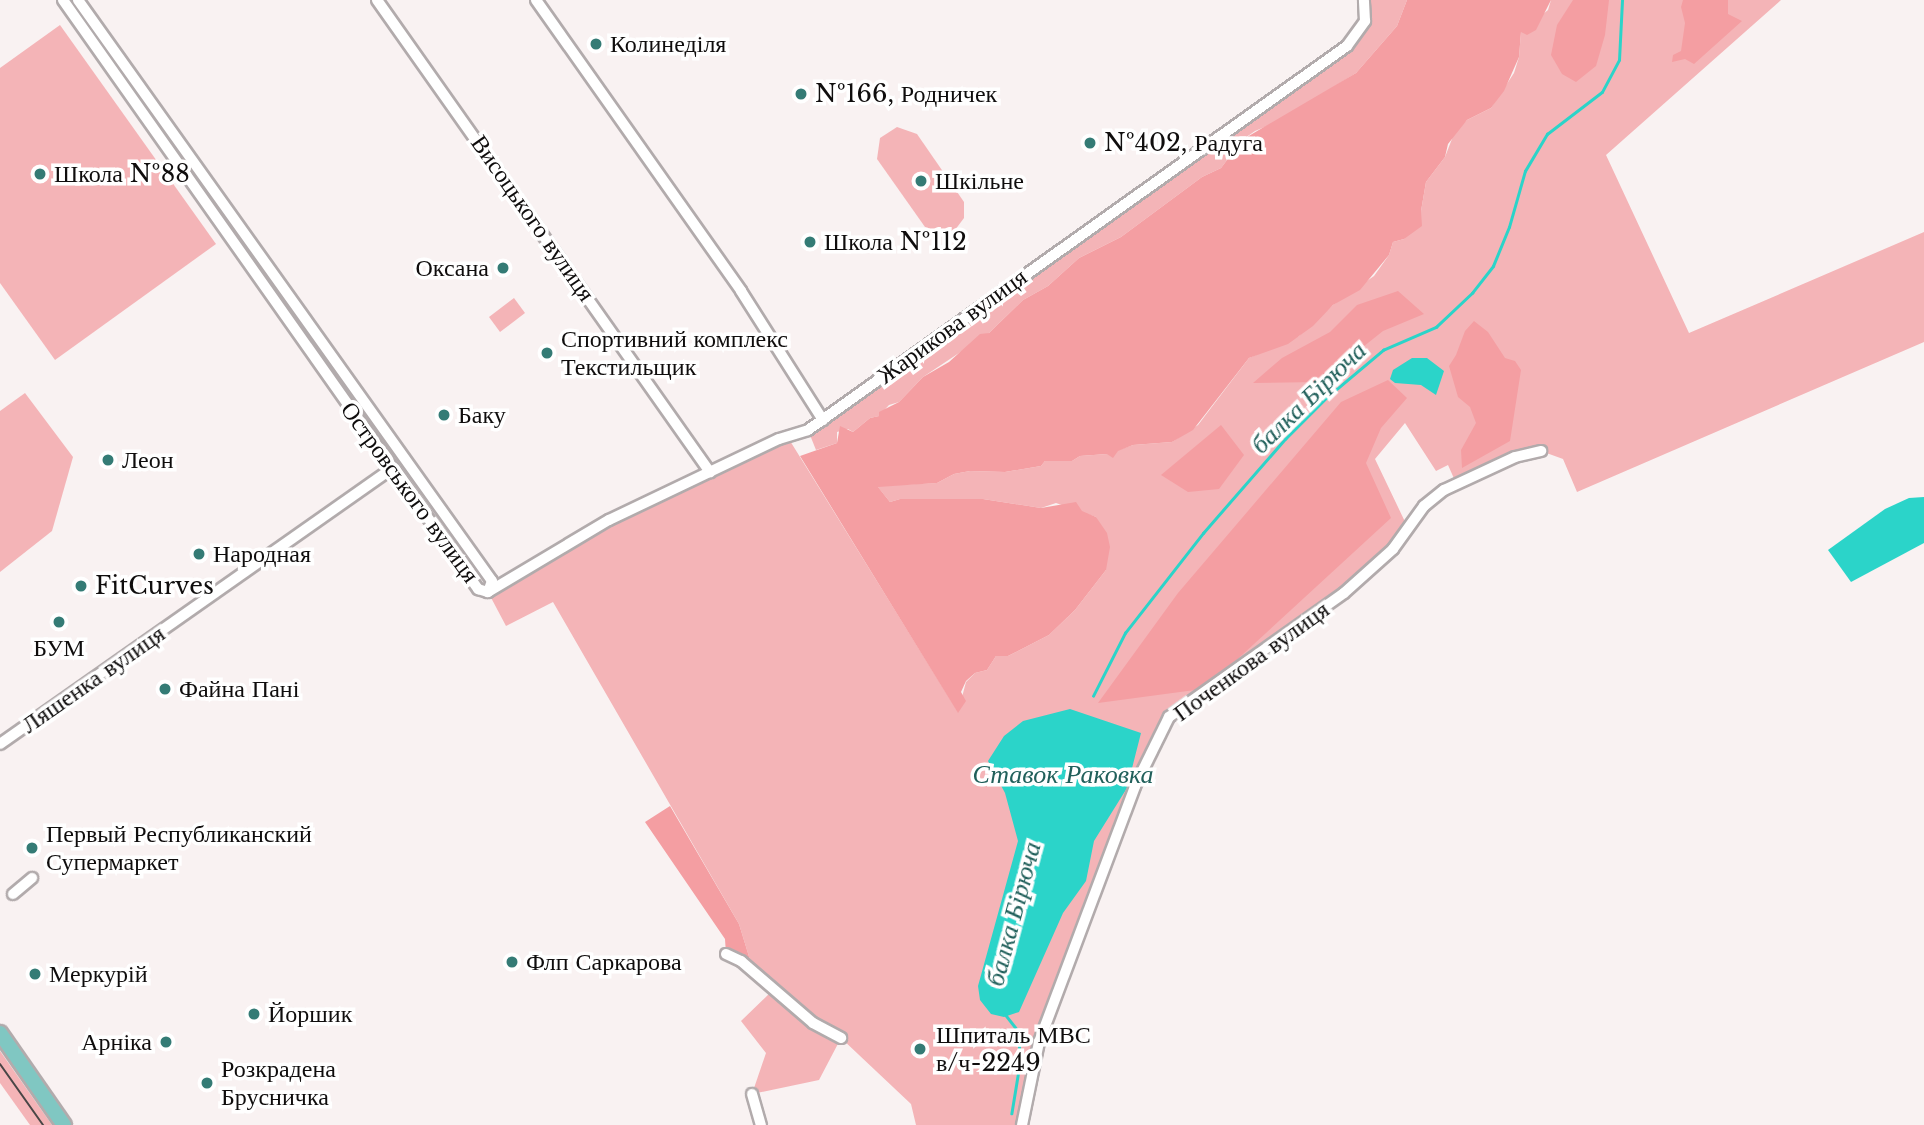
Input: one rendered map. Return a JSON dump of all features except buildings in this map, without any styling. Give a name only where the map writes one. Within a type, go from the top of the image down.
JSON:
[{"type":"main road","points":[[0,1033],[64,1125]]},
{"type":"street","name":"Островського вулиця","points":[[62,0],[478,589],[488,592],[492,582],[78,0]]},
{"type":"street","name":"Висоцького вулиця","points":[[377,0],[710,472]]},
{"type":"street","points":[[536,0],[741,291],[823,419]]},
{"type":"street","name":"Жарикова вулиця","points":[[488,592],[609,520],[787,436],[808,430],[1347,46],[1365,21],[1364,0]]},
{"type":"street","name":"Поченкова вулиця","points":[[1022,1125],[1039,1042],[1135,786],[1169,717],[1344,593],[1393,549],[1424,506],[1444,490],[1515,457],[1541,451]]},
{"type":"street","name":"Ляшенка вулиця","points":[[0,744],[392,468]]},
{"type":"street","points":[[13,894],[32,878]]},
{"type":"street","points":[[726,954],[741,961],[813,1023],[841,1038]]},
{"type":"street","points":[[752,1094],[761,1125]]},
{"type":"shaded area","points":[[1364,0],[1407,0],[1397,26],[1356,73],[1277,122],[1242,140],[1221,168],[1202,177],[1121,237],[1079,258],[1048,286],[1023,300],[989,333],[923,377],[899,402],[889,405],[879,416],[870,418],[853,432],[848,429],[837,432],[837,443],[816,450],[808,430],[1357,36]]},
{"type":"shaded area","points":[[1407,0],[1551,0],[1536,30],[1527,35],[1521,32],[1519,57],[1504,91],[1491,108],[1467,120],[1448,144],[1445,157],[1426,182],[1421,211],[1422,226],[1404,239],[1393,242],[1389,255],[1360,290],[1333,305],[1313,326],[1288,344],[1249,358],[1193,430],[1172,442],[1133,445],[1118,451],[1113,458],[1107,454],[1080,456],[1072,461],[1045,461],[1041,466],[1005,472],[970,471],[954,474],[937,483],[878,487],[890,502],[900,499],[983,499],[1041,508],[1076,502],[1082,511],[1096,517],[1107,533],[1110,547],[1106,570],[1075,610],[1049,635],[1008,656],[996,656],[987,670],[975,673],[966,681],[961,692],[966,701],[958,713],[800,456],[837,443],[840,426],[853,432],[870,418],[879,416],[879,412],[899,402],[923,377],[949,362],[980,334],[989,333],[1023,300],[1048,286],[1079,258],[1121,237],[1202,177],[1221,168],[1242,140],[1356,73],[1397,26]]},
{"type":"shaded area","points":[[1551,0],[1781,0],[1606,155],[1689,333],[1924,232],[1924,342],[1577,492],[1563,459],[1541,451],[1456,483],[1448,465],[1436,471],[1405,423],[1375,459],[1408,528],[1344,593],[1169,717],[1154,747],[1039,1041],[1022,1125],[916,1125],[911,1104],[841,1038],[819,1080],[752,1094],[766,1053],[741,1021],[772,991],[755,976],[739,924],[553,602],[506,626],[488,592],[576,541],[787,436],[958,712],[966,682],[975,673],[987,670],[996,656],[1008,656],[1049,635],[1075,610],[1106,570],[1096,517],[1056,503],[1041,508],[983,499],[900,499],[890,502],[877,486],[937,483],[954,474],[970,471],[1005,472],[1041,466],[1045,461],[1072,461],[1080,456],[1107,454],[1133,445],[1172,442],[1198,425],[1249,358],[1299,336],[1333,305],[1374,276],[1389,255],[1393,242],[1404,239],[1421,211],[1426,182],[1445,157],[1455,131],[1467,120],[1491,108],[1514,73],[1519,57],[1521,32],[1548,10]]},
{"type":"shaded area","points":[[1573,0],[1609,0],[1605,35],[1596,66],[1576,82],[1562,74],[1551,55],[1557,25]]},
{"type":"shaded area","points":[[1683,0],[1728,0],[1728,14],[1742,21],[1694,64],[1685,59],[1672,62],[1673,55],[1681,51],[1685,23],[1681,7]]},
{"type":"shaded area","points":[[60,25],[216,244],[55,360],[0,283],[0,68]]},
{"type":"shaded area","name":"Шкільне","points":[[897,127],[917,134],[964,202],[964,218],[955,230],[939,234],[925,227],[877,159],[880,138]]},
{"type":"shaded area","points":[[1398,291],[1424,314],[1383,331],[1319,382],[1253,383],[1282,358],[1330,332],[1357,305]]},
{"type":"shaded area","points":[[514,298],[525,313],[500,332],[489,317]]},
{"type":"shaded area","points":[[1474,321],[1488,332],[1505,358],[1515,361],[1521,370],[1510,441],[1462,468],[1461,450],[1476,423],[1470,407],[1458,397],[1449,366],[1465,331]]},
{"type":"shaded area","points":[[1388,380],[1407,398],[1381,428],[1366,463],[1391,518],[1230,666],[1195,690],[1098,703],[1178,593],[1341,402]]},
{"type":"shaded area","points":[[25,393],[73,457],[52,531],[0,572],[0,411]]},
{"type":"shaded area","points":[[1221,425],[1244,455],[1219,489],[1188,492],[1161,475]]},
{"type":"shaded area","points":[[670,806],[739,924],[755,976],[726,954],[725,939],[645,822]]},
{"type":"shaded area","points":[[0,1051],[52,1125],[30,1125],[0,1083]]},
{"type":"water","points":[[1412,358],[1427,358],[1444,371],[1436,395],[1421,385],[1395,383],[1390,379],[1393,370]]},
{"type":"water","points":[[1924,497],[1924,543],[1851,582],[1828,550],[1885,509],[1909,498]]},
{"type":"water","name":"Ставок Раковка","points":[[1070,709],[1141,733],[1127,788],[1094,841],[1086,881],[1063,913],[1019,1012],[1004,1017],[991,1014],[980,1000],[978,986],[1018,841],[1005,793],[988,761],[1004,736],[1023,721]]},
{"type":"waterway","name":"балка Бірюча","points":[[1093,696],[1125,633],[1203,533],[1285,439],[1326,398],[1383,350],[1436,327],[1472,293],[1493,266],[1509,227],[1525,171],[1547,134],[1602,92],[1619,60],[1622,0]]},
{"type":"waterway","name":"балка Бірюча","points":[[1005,1014],[1019,1032],[1020,1064],[1012,1113]]},
{"type":"tram line","points":[[0,1064],[43,1125]]},
{"type":"place","name":"Колинеділя","points":[[596,44]]},
{"type":"place","name":"№166, Родничек","points":[[801,94]]},
{"type":"place","name":"№402, Радуга","points":[[1090,143]]},
{"type":"place","name":"Школа №88","points":[[40,174]]},
{"type":"place","name":"Шкільне","points":[[921,181]]},
{"type":"place","name":"Школа №112","points":[[810,242]]},
{"type":"place","name":"Оксана","points":[[503,268]]},
{"type":"place","name":"Спортивний комплекс Текстильщик","points":[[547,353]]},
{"type":"place","name":"Баку","points":[[444,415]]},
{"type":"place","name":"Леон","points":[[108,460]]},
{"type":"place","name":"Народная","points":[[199,554]]},
{"type":"place","name":"FitCurves","points":[[81,586]]},
{"type":"place","name":"БУМ","points":[[59,622]]},
{"type":"place","name":"Файна Пані","points":[[165,689]]},
{"type":"place","name":"Первый Республиканский Супермаркет","points":[[32,848]]},
{"type":"place","name":"Флп Саркарова","points":[[512,962]]},
{"type":"place","name":"Меркурій","points":[[35,974]]},
{"type":"place","name":"Йоршик","points":[[254,1014]]},
{"type":"place","name":"Арніка","points":[[166,1042]]},
{"type":"place","name":"Шпиталь МВС в/ч-2249","points":[[920,1049]]},
{"type":"place","name":"Розкрадена Брусничка","points":[[207,1083]]}]
